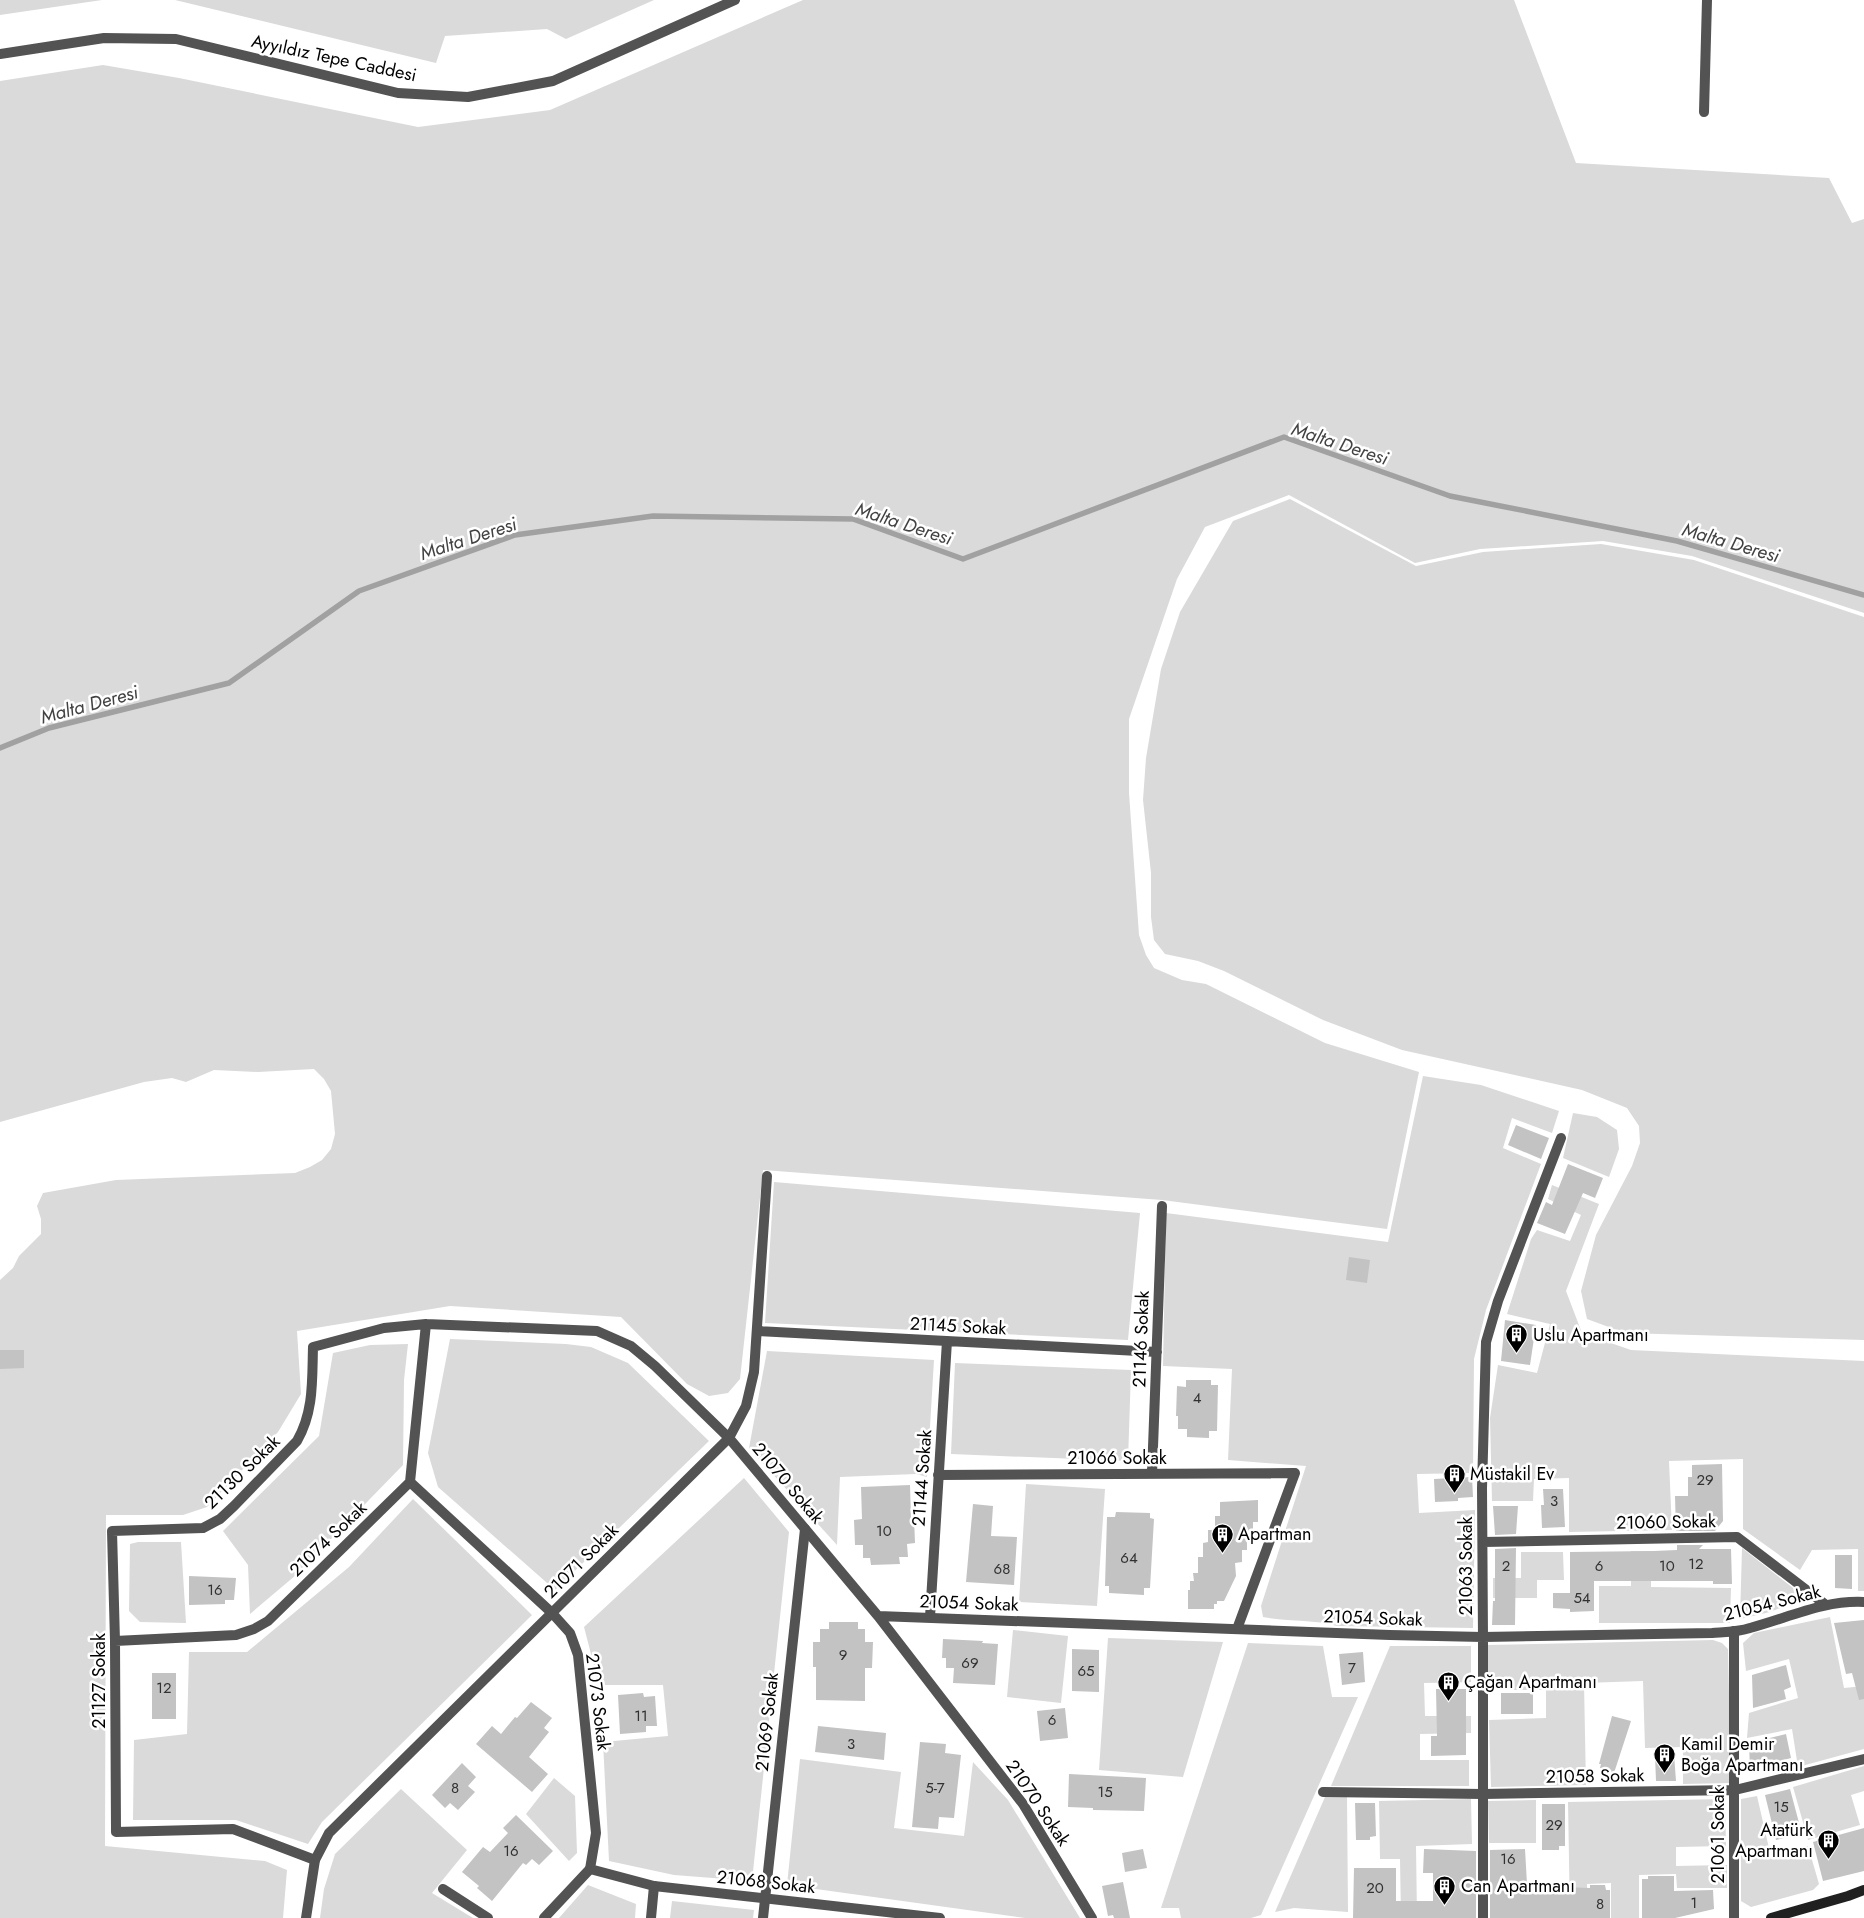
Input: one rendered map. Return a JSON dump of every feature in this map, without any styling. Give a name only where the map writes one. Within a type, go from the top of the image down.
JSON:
[{"type":"main road","points":[[1770,1918],[1864,1890]]},
{"type":"street","name":"Ayyıldız Tepe Caddesi","points":[[0,54],[104,38],[176,39],[398,93],[468,97],[553,81],[735,0]]},
{"type":"street","points":[[1704,112],[1707,0]]},
{"type":"street","name":"21063 Sokak","points":[[1483,1918],[1482,1488],[1486,1342],[1498,1301],[1561,1138]]},
{"type":"street","name":"21071 Sokak","points":[[306,1918],[316,1860],[329,1833],[347,1813],[728,1438],[746,1406],[754,1372],[768,1176]]},
{"type":"street","name":"21146 Sokak","points":[[1152,1474],[1162,1206]]},
{"type":"street","points":[[410,1482],[426,1324]]},
{"type":"street","name":"21070 Sokak","points":[[313,1347],[384,1328],[426,1324],[597,1331],[631,1346],[655,1366],[728,1438],[878,1616],[1023,1804],[1092,1918]]},
{"type":"street","name":"21145 Sokak","points":[[757,1331],[1157,1352]]},
{"type":"street","name":"21144 Sokak","points":[[930,1617],[947,1341]]},
{"type":"street","name":"21130 Sokak","points":[[112,1531],[203,1528],[220,1519],[297,1442],[309,1416],[312,1395],[313,1347]]},
{"type":"street","name":"21066 Sokak","points":[[938,1475],[1295,1473],[1237,1629]]},
{"type":"street","name":"21073 Sokak","points":[[410,1482],[552,1612],[570,1633],[578,1654],[596,1833],[590,1869]]},
{"type":"street","name":"21074 Sokak","points":[[115,1641],[236,1636],[254,1629],[268,1621],[410,1482]]},
{"type":"street","name":"21069 Sokak","points":[[763,1918],[805,1529]]},
{"type":"street","name":"21127 Sokak","points":[[112,1531],[115,1641],[116,1832],[233,1829],[316,1860]]},
{"type":"street","name":"21060 Sokak","points":[[1483,1542],[1737,1537],[1826,1605]]},
{"type":"street","name":"21054 Sokak","points":[[878,1616],[1483,1637],[1734,1631],[1750,1629],[1826,1605],[1842,1602],[1864,1602]]},
{"type":"street","name":"21061 Sokak","points":[[1734,1631],[1734,1918]]},
{"type":"street","name":"21058 Sokak","points":[[1322,1792],[1483,1794],[1734,1790],[1864,1759]]},
{"type":"street","points":[[544,1918],[590,1869]]},
{"type":"street","name":"21068 Sokak","points":[[590,1869],[654,1886],[940,1918]]},
{"type":"street","points":[[651,1918],[654,1886]]},
{"type":"street","points":[[443,1888],[488,1918]]},
{"type":"shaded area","points":[[0,0],[102,0],[0,15]]},
{"type":"shaded area","points":[[175,0],[654,0],[566,39],[547,29],[445,36],[436,63]]},
{"type":"shaded area","points":[[803,0],[1514,0],[1576,163],[1829,178],[1852,223],[1864,219],[1864,613],[1692,556],[1603,541],[1480,549],[1415,563],[1289,495],[1205,527],[1177,579],[1129,719],[1129,793],[1139,935],[1146,955],[1154,968],[1182,980],[1206,984],[1325,1043],[1419,1072],[1387,1229],[1162,1200],[763,1170],[740,1379],[728,1393],[709,1396],[687,1384],[621,1317],[450,1306],[297,1331],[301,1394],[278,1432],[207,1507],[183,1515],[106,1515],[105,1846],[265,1861],[287,1870],[283,1918],[0,1918],[0,1280],[13,1268],[19,1256],[41,1234],[41,1219],[37,1206],[43,1193],[116,1180],[295,1173],[322,1160],[331,1149],[335,1134],[331,1091],[324,1079],[314,1069],[258,1072],[214,1070],[186,1082],[172,1078],[144,1082],[0,1122],[0,81],[103,65],[179,78],[418,127],[550,110]]},
{"type":"shaded area","points":[[1290,499],[1416,566],[1483,552],[1601,544],[1694,560],[1864,617],[1864,1340],[1625,1333],[1587,1319],[1581,1291],[1596,1235],[1632,1166],[1640,1143],[1639,1126],[1627,1108],[1582,1090],[1402,1050],[1323,1020],[1224,971],[1198,961],[1165,954],[1154,940],[1151,917],[1151,873],[1143,800],[1146,758],[1161,669],[1180,612],[1233,521]]},
{"type":"shaded area","points":[[1423,1076],[1481,1085],[1559,1111],[1552,1133],[1512,1118],[1503,1148],[1541,1164],[1486,1310],[1474,1359],[1473,1473],[1417,1474],[1419,1513],[1475,1510],[1473,1628],[1337,1626],[1319,1622],[1263,1617],[1261,1606],[1306,1466],[1228,1460],[1232,1369],[1163,1366],[1166,1213],[1388,1242]]},
{"type":"shaded area","points":[[1573,1113],[1597,1117],[1617,1130],[1619,1149],[1609,1177],[1563,1158]]},
{"type":"shaded area","points":[[774,1182],[1140,1213],[1128,1340],[765,1323]]},
{"type":"shaded area","points":[[1552,1185],[1599,1204],[1566,1291],[1582,1333],[1631,1350],[1864,1361],[1864,1591],[1858,1591],[1858,1549],[1812,1550],[1800,1570],[1743,1529],[1743,1459],[1669,1461],[1672,1530],[1569,1532],[1569,1478],[1534,1479],[1533,1501],[1492,1501],[1490,1418],[1498,1365],[1537,1373],[1550,1324],[1507,1314],[1531,1239],[1537,1230],[1570,1241],[1581,1215],[1548,1199]]},
{"type":"shaded area","points":[[450,1339],[566,1344],[591,1347],[628,1363],[709,1441],[555,1590],[438,1487],[428,1453]]},
{"type":"shaded area","points":[[408,1344],[404,1380],[403,1465],[296,1575],[250,1614],[248,1565],[223,1531],[319,1436],[333,1353],[370,1345]]},
{"type":"shaded area","points":[[767,1351],[934,1360],[927,1477],[916,1474],[840,1477],[837,1545],[749,1448]]},
{"type":"shaded area","points":[[955,1363],[1131,1370],[1128,1461],[951,1454]]},
{"type":"shaded area","points":[[744,1478],[789,1532],[752,1881],[674,1875],[609,1861],[603,1742],[668,1736],[663,1685],[599,1685],[584,1627]]},
{"type":"shaded area","points":[[1026,1484],[1105,1489],[1097,1606],[1019,1602]]},
{"type":"shaded area","points":[[413,1499],[532,1615],[322,1822],[308,1844],[236,1820],[133,1820],[134,1740],[187,1734],[189,1652],[247,1652],[349,1567]]},
{"type":"shaded area","points":[[138,1542],[181,1542],[186,1623],[140,1622],[129,1611],[130,1544]]},
{"type":"shaded area","points":[[1742,1548],[1806,1598],[1770,1612],[1740,1619]]},
{"type":"shaded area","points":[[1631,1551],[1651,1551],[1651,1587],[1731,1588],[1730,1623],[1599,1623],[1599,1586],[1631,1586]]},
{"type":"shaded area","points":[[1521,1552],[1563,1552],[1564,1580],[1537,1580],[1537,1598],[1493,1598],[1493,1578],[1521,1578]]},
{"type":"shaded area","points":[[1830,1617],[1844,1688],[1864,1686],[1864,1749],[1798,1767],[1792,1729],[1747,1738],[1749,1713],[1798,1698],[1789,1659],[1746,1671],[1743,1643],[1754,1633]]},
{"type":"shaded area","points":[[1013,1630],[1068,1636],[1061,1703],[1007,1697]]},
{"type":"shaded area","points":[[1108,1638],[1223,1642],[1183,1777],[1099,1770]]},
{"type":"shaded area","points":[[1713,1640],[1722,1643],[1728,1649],[1731,1783],[1683,1784],[1683,1747],[1645,1748],[1643,1681],[1584,1683],[1586,1785],[1491,1787],[1489,1720],[1546,1718],[1546,1690],[1488,1690],[1487,1645]]},
{"type":"shaded area","points":[[1248,1643],[1323,1646],[1332,1697],[1358,1697],[1261,1915],[1251,1918],[1181,1918],[1179,1908],[1161,1908]]},
{"type":"shaded area","points":[[1390,1646],[1471,1646],[1471,1682],[1424,1683],[1425,1716],[1471,1716],[1471,1733],[1420,1734],[1420,1760],[1469,1760],[1469,1786],[1331,1786]]},
{"type":"shaded area","points":[[800,1759],[901,1772],[894,1828],[964,1836],[973,1762],[1008,1800],[1080,1918],[1025,1918],[787,1885]]},
{"type":"shaded area","points":[[1864,1766],[1864,1791],[1851,1795],[1860,1825],[1808,1840],[1793,1787]]},
{"type":"shaded area","points":[[554,1778],[575,1796],[577,1853],[569,1861],[526,1814]]},
{"type":"shaded area","points":[[401,1789],[467,1850],[432,1893],[473,1918],[320,1918],[324,1889],[335,1854]]},
{"type":"shaded area","points":[[1757,1796],[1771,1857],[1808,1846],[1819,1884],[1813,1890],[1751,1907],[1741,1901],[1741,1799]]},
{"type":"shaded area","points":[[1325,1797],[1347,1797],[1348,1912],[1294,1908],[1275,1912]]},
{"type":"shaded area","points":[[1471,1799],[1472,1844],[1416,1846],[1417,1918],[1401,1918],[1400,1859],[1380,1859],[1379,1801]]},
{"type":"shaded area","points":[[1725,1799],[1726,1846],[1676,1847],[1676,1866],[1727,1865],[1727,1888],[1677,1888],[1676,1874],[1639,1875],[1639,1918],[1611,1918],[1611,1883],[1587,1884],[1587,1918],[1570,1918],[1568,1802]]},
{"type":"shaded area","points":[[1536,1800],[1536,1843],[1489,1843],[1488,1801]]},
{"type":"shaded area","points":[[588,1885],[636,1904],[635,1918],[559,1918]]},
{"type":"shaded area","points":[[672,1901],[754,1910],[753,1918],[670,1918]]},
{"type":"building","points":[[1516,1125],[1549,1138],[1541,1159],[1508,1145]]},
{"type":"building","points":[[1568,1164],[1603,1178],[1595,1198],[1583,1193],[1565,1234],[1537,1223],[1546,1202],[1552,1205]]},
{"type":"building","points":[[1349,1257],[1370,1260],[1367,1283],[1346,1280]]},
{"type":"building","points":[[1505,1320],[1536,1325],[1530,1365],[1501,1361]]},
{"type":"building","points":[[0,1350],[24,1350],[24,1368],[0,1369]]},
{"type":"building","points":[[1186,1380],[1211,1380],[1211,1385],[1218,1385],[1217,1431],[1209,1431],[1209,1438],[1187,1437],[1187,1429],[1178,1429],[1178,1416],[1176,1416],[1177,1386],[1186,1387]]},
{"type":"building","points":[[1722,1464],[1723,1521],[1715,1531],[1676,1531],[1675,1496],[1688,1496],[1688,1477],[1692,1477],[1692,1465]]},
{"type":"building","name":"Müstakil Ev","points":[[1472,1477],[1473,1497],[1458,1498],[1458,1501],[1435,1502],[1434,1479]]},
{"type":"building","points":[[910,1485],[911,1518],[914,1517],[915,1543],[907,1544],[908,1557],[899,1557],[900,1564],[871,1565],[870,1558],[863,1558],[863,1545],[855,1545],[854,1520],[862,1519],[861,1487]]},
{"type":"building","points":[[1543,1489],[1563,1489],[1565,1527],[1542,1528],[1541,1505],[1544,1505]]},
{"type":"building","name":"Apartman","points":[[1258,1500],[1258,1522],[1253,1522],[1253,1534],[1247,1534],[1247,1550],[1242,1550],[1242,1562],[1235,1563],[1236,1576],[1224,1601],[1217,1601],[1217,1604],[1214,1604],[1214,1609],[1188,1609],[1190,1581],[1194,1581],[1193,1573],[1198,1573],[1198,1557],[1203,1557],[1203,1543],[1208,1542],[1208,1530],[1215,1530],[1215,1516],[1220,1516],[1220,1502]]},
{"type":"building","points":[[973,1504],[993,1506],[991,1536],[1017,1537],[1014,1585],[966,1582]]},
{"type":"building","points":[[1493,1506],[1518,1506],[1516,1534],[1495,1535]]},
{"type":"building","points":[[1116,1512],[1150,1513],[1150,1518],[1154,1519],[1150,1588],[1144,1588],[1144,1595],[1109,1593],[1109,1586],[1105,1586],[1107,1517],[1115,1517]]},
{"type":"building","points":[[1677,1545],[1703,1545],[1699,1549],[1731,1549],[1732,1584],[1713,1584],[1713,1581],[1594,1581],[1594,1611],[1570,1612],[1570,1609],[1553,1608],[1553,1593],[1570,1593],[1570,1552],[1677,1550]]},
{"type":"building","points":[[1516,1548],[1515,1625],[1492,1625],[1493,1601],[1495,1601],[1495,1549]]},
{"type":"building","points":[[1835,1555],[1852,1555],[1852,1589],[1835,1588]]},
{"type":"building","points":[[189,1576],[236,1578],[234,1600],[225,1600],[225,1604],[189,1605]]},
{"type":"building","points":[[1864,1620],[1864,1699],[1859,1700],[1852,1673],[1846,1674],[1834,1623]]},
{"type":"building","points":[[829,1622],[858,1622],[858,1629],[865,1629],[865,1642],[873,1642],[872,1668],[865,1668],[865,1701],[816,1700],[816,1667],[813,1667],[813,1642],[820,1642],[820,1629],[829,1629]]},
{"type":"building","points":[[943,1639],[983,1641],[982,1643],[998,1644],[995,1685],[953,1683],[954,1668],[946,1668],[946,1658],[942,1658]]},
{"type":"building","points":[[1072,1649],[1099,1650],[1099,1692],[1072,1691]]},
{"type":"building","points":[[1363,1652],[1365,1682],[1342,1685],[1339,1654]]},
{"type":"building","points":[[1786,1665],[1791,1687],[1784,1690],[1786,1699],[1753,1708],[1752,1675]]},
{"type":"building","points":[[152,1673],[176,1673],[176,1719],[152,1719]]},
{"type":"building","points":[[1436,1689],[1466,1689],[1466,1755],[1431,1756],[1431,1736],[1437,1736]]},
{"type":"building","points":[[643,1693],[644,1697],[655,1696],[657,1726],[646,1726],[646,1732],[620,1734],[618,1695]]},
{"type":"building","points":[[1501,1693],[1533,1693],[1533,1714],[1501,1714]]},
{"type":"building","points":[[531,1702],[552,1718],[544,1728],[549,1732],[529,1757],[548,1774],[532,1792],[476,1744],[492,1726],[501,1734]]},
{"type":"building","points":[[1065,1708],[1068,1738],[1040,1741],[1037,1711]]},
{"type":"building","points":[[1612,1716],[1631,1721],[1614,1773],[1600,1768],[1601,1764],[1599,1764]]},
{"type":"building","points":[[818,1726],[886,1733],[884,1760],[815,1752]]},
{"type":"building","points":[[1786,1734],[1791,1758],[1750,1769],[1749,1743]]},
{"type":"building","points":[[920,1742],[946,1744],[945,1753],[961,1755],[954,1818],[939,1817],[938,1829],[912,1827]]},
{"type":"building","name":"Kamil Demir Boğa Apartmanı","points":[[1674,1754],[1676,1781],[1656,1781],[1655,1755]]},
{"type":"building","points":[[462,1763],[476,1777],[468,1786],[475,1792],[458,1810],[450,1803],[445,1808],[432,1795]]},
{"type":"building","points":[[1069,1774],[1146,1778],[1144,1811],[1093,1810],[1093,1808],[1068,1807]]},
{"type":"building","points":[[1790,1789],[1802,1834],[1776,1840],[1765,1795]]},
{"type":"building","points":[[1355,1803],[1375,1803],[1376,1836],[1370,1837],[1370,1840],[1356,1840]]},
{"type":"building","points":[[1542,1804],[1565,1804],[1565,1846],[1559,1846],[1559,1850],[1542,1850]]},
{"type":"building","points":[[516,1815],[553,1851],[539,1865],[532,1859],[526,1865],[523,1863],[492,1901],[477,1888],[479,1886],[462,1872],[483,1847],[490,1852],[508,1833],[503,1828]]},
{"type":"building","points":[[1864,1828],[1864,1871],[1823,1881],[1813,1842]]},
{"type":"building","points":[[1143,1849],[1147,1868],[1125,1872],[1122,1853]]},
{"type":"building","points":[[1424,1849],[1476,1851],[1476,1918],[1353,1918],[1354,1868],[1396,1868],[1396,1901],[1433,1901],[1433,1873],[1423,1873]]},
{"type":"building","points":[[1525,1849],[1527,1884],[1560,1884],[1561,1887],[1590,1888],[1590,1885],[1605,1885],[1606,1890],[1610,1890],[1610,1918],[1490,1918],[1490,1850]]},
{"type":"building","points":[[1648,1876],[1674,1876],[1674,1891],[1713,1890],[1714,1909],[1675,1918],[1642,1918],[1642,1879],[1648,1879]]},
{"type":"building","points":[[1123,1882],[1130,1918],[1108,1916],[1102,1886]]},
{"type":"waterway","name":"Malta Deresi","points":[[0,748],[49,728],[229,683],[359,591],[515,535],[653,516],[853,519],[963,559],[1284,437],[1450,496],[1677,541],[1864,595]]},
{"type":"place","name":"Uslu Apartmanı","points":[[1517,1354]]},
{"type":"place","name":"Müstakil Ev","points":[[1454,1493]]},
{"type":"place","name":"Apartman","points":[[1222,1553]]},
{"type":"place","name":"Çağan Apartmanı","points":[[1448,1701]]},
{"type":"place","name":"Kamil Demir Boğa Apartmanı","points":[[1665,1773]]},
{"type":"place","name":"Atatürk Apartmanı","points":[[1829,1859]]},
{"type":"place","name":"Can Apartmanı","points":[[1445,1905]]}]
